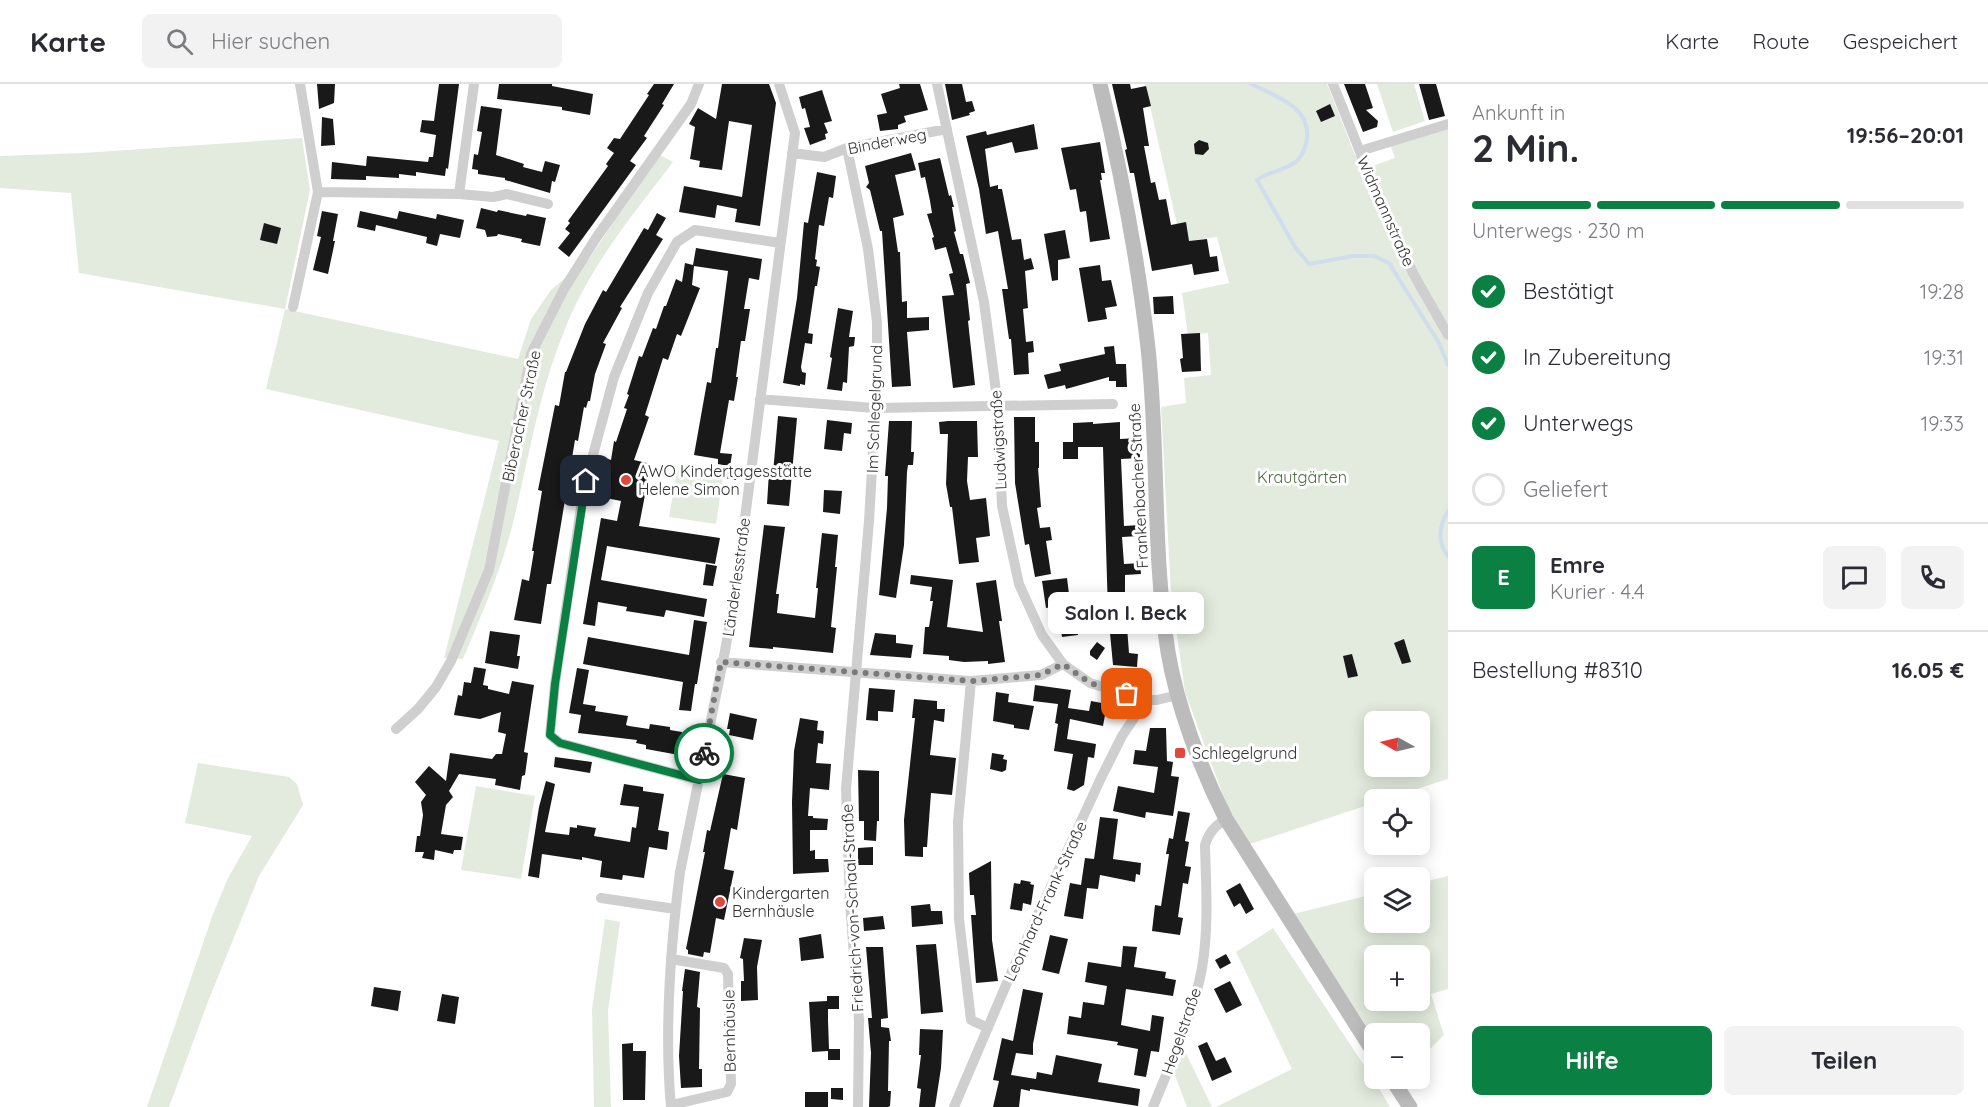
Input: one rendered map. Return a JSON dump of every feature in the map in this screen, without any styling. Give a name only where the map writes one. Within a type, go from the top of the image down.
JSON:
[{"type":"main road","name":"Frankenbacher Straße","points":[[1100,84],[1132,243],[1148,348],[1162,593],[1168,655],[1178,695],[1195,749],[1214,797],[1364,1037]]},
{"type":"main road","points":[[1398,1089],[1410,1107]]},
{"type":"street","points":[[293,307],[318,192],[300,84]]},
{"type":"street","points":[[459,194],[474,84]]},
{"type":"street","name":"Biberacher Straße","points":[[396,729],[418,709],[436,687],[451,661],[489,570],[531,354],[596,238],[691,104],[699,84]]},
{"type":"street","name":"Länderlesstraße","points":[[671,1106],[668,1029],[675,909],[680,872],[736,587],[795,133],[779,84]]},
{"type":"street","name":"Ludwigstraße","points":[[937,84],[984,302],[998,406],[1002,506],[1019,584],[1042,635],[1063,664],[1090,683],[1146,700],[1178,695]]},
{"type":"street","name":"Widmannstraße","points":[[1333,84],[1384,212],[1414,275],[1448,335]]},
{"type":"street","points":[[1360,151],[1448,124]]},
{"type":"street","name":"Binderweg","points":[[792,153],[824,157],[847,148],[947,129]]},
{"type":"street","name":"Im Schlegelgrund","points":[[847,148],[868,249],[877,322],[869,521],[856,673]]},
{"type":"street","points":[[318,192],[459,194],[493,197],[507,194],[548,204]]},
{"type":"street","points":[[699,780],[560,743],[550,735],[555,684],[581,507],[614,377],[648,293],[677,242],[695,230],[780,243]]},
{"type":"street","points":[[760,399],[875,408],[1113,404]]},
{"type":"street","points":[[721,662],[972,681],[1041,675],[1063,664]]},
{"type":"street","name":"Friedrich-von-Schaal-Straße","points":[[856,673],[846,789],[849,893],[859,1020],[858,1107]]},
{"type":"street","points":[[972,681],[958,822],[959,919],[971,1020],[988,1028]]},
{"type":"street","name":"Leonhard-Frank-Straße","points":[[954,1107],[1106,768],[1122,736],[1146,700]]},
{"type":"street","name":"Hegelstraße","points":[[1153,1107],[1192,1009],[1202,969],[1207,921],[1205,845],[1208,835],[1215,826],[1226,819]]},
{"type":"street","points":[[601,898],[675,909]]},
{"type":"street","name":"Bernhäusle","points":[[671,959],[724,968],[728,974],[731,1084],[727,1092],[671,1106]]},
{"type":"green space","name":"Krautgärten","points":[[1145,84],[1327,84],[1355,155],[1364,153],[1370,167],[1395,158],[1390,144],[1448,127],[1448,779],[1416,789],[1364,789],[1364,806],[1250,844],[1227,806],[1185,692],[1171,593],[1161,407],[1186,403],[1184,378],[1211,375],[1208,333],[1188,335],[1182,293],[1229,283],[1217,237],[1181,242]]},
{"type":"green space","points":[[1377,84],[1414,84],[1425,121],[1393,132]]},
{"type":"green space","points":[[302,138],[310,190],[285,309],[79,273],[71,193],[0,188],[0,156],[83,153]]},
{"type":"green space","points":[[658,154],[673,162],[626,223],[598,265],[573,310],[554,357],[540,405],[518,503],[502,561],[463,659],[444,658],[499,441],[266,389],[285,309],[518,359],[531,319],[551,290],[591,256]]},
{"type":"green space","points":[[678,464],[724,471],[716,524],[669,517]]},
{"type":"green space","points":[[198,763],[289,777],[297,784],[303,805],[259,876],[209,999],[169,1107],[147,1107],[213,914],[228,878],[252,836],[185,823]]},
{"type":"green space","points":[[476,786],[535,796],[521,879],[461,870]]},
{"type":"green space","points":[[1448,876],[1448,989],[1431,994],[1444,1035],[1430,1049],[1430,1023],[1364,1023],[1293,914],[1364,896],[1364,933],[1430,933],[1430,880]]},
{"type":"green space","points":[[605,919],[620,922],[608,1011],[611,1107],[594,1107],[592,1009]]},
{"type":"green space","points":[[1273,928],[1364,1065],[1364,1089],[1379,1089],[1390,1107],[1216,1107],[1292,1069],[1236,952]]},
{"type":"green space","points":[[1184,1049],[1212,1107],[1187,1107],[1174,1073]]},
{"type":"building","points":[[317,84],[335,84],[334,103],[319,109]]},
{"type":"building","points":[[439,84],[459,84],[448,169],[446,168],[445,176],[416,172],[416,176],[399,174],[399,178],[366,176],[366,180],[331,179],[332,162],[366,166],[367,156],[428,162],[429,157],[433,157],[436,135],[420,132],[422,120],[434,121]]},
{"type":"building","points":[[499,84],[552,84],[552,86],[593,94],[590,115],[562,110],[562,107],[497,99]]},
{"type":"building","points":[[654,84],[674,84],[662,104],[664,105],[644,136],[647,138],[630,161],[636,165],[569,257],[558,248],[570,233],[565,229],[570,223],[568,221],[608,166],[606,164],[614,153],[607,148],[614,138],[620,139]]},
{"type":"building","points":[[722,84],[769,84],[776,103],[760,226],[735,222],[737,209],[717,205],[715,218],[679,212],[684,186],[742,197],[752,125],[729,121],[722,170],[699,167],[700,161],[690,159],[695,127],[689,124],[698,108],[716,119]]},
{"type":"building","points":[[899,84],[920,84],[928,110],[904,116],[906,122],[898,125],[898,129],[880,131],[877,115],[887,113],[881,94],[900,88]]},
{"type":"building","points":[[945,84],[962,84],[966,102],[972,101],[975,111],[969,113],[970,115],[952,120]]},
{"type":"building","points":[[1112,84],[1130,84],[1131,89],[1146,86],[1151,106],[1143,108],[1149,146],[1144,146],[1151,183],[1155,182],[1159,200],[1166,199],[1171,225],[1186,222],[1189,241],[1207,239],[1210,257],[1217,256],[1219,271],[1194,275],[1192,264],[1152,271],[1134,173],[1130,173],[1125,150],[1127,149]]},
{"type":"building","points":[[1344,84],[1365,84],[1373,108],[1366,110],[1378,121],[1377,127],[1363,132]]},
{"type":"building","points":[[1419,84],[1436,84],[1445,116],[1429,120]]},
{"type":"building","points":[[822,90],[832,121],[824,123],[828,133],[825,134],[826,139],[810,145],[804,128],[810,127],[805,108],[802,109],[799,97]]},
{"type":"building","points":[[1330,104],[1335,116],[1321,122],[1316,111]]},
{"type":"building","points":[[481,106],[502,109],[496,155],[524,164],[523,167],[542,172],[545,161],[560,165],[555,182],[552,181],[550,193],[505,180],[505,178],[478,174],[478,170],[472,169],[474,154],[478,155],[482,132],[477,131]]},
{"type":"building","points":[[322,117],[333,119],[335,145],[321,146]]},
{"type":"building","points":[[1034,124],[1038,149],[1015,153],[1012,142],[985,149],[990,187],[998,185],[998,189],[1002,189],[1012,240],[1021,239],[1024,260],[1031,258],[1034,269],[1025,271],[1028,308],[1023,309],[1026,342],[1033,341],[1034,352],[1028,353],[1029,374],[1014,375],[1011,339],[1009,339],[1002,289],[1008,289],[998,231],[986,234],[979,189],[966,136],[986,131],[987,135]]},
{"type":"building","points":[[1199,140],[1208,143],[1209,149],[1203,155],[1195,154],[1194,144]]},
{"type":"building","points":[[1100,142],[1105,173],[1101,173],[1102,180],[1100,180],[1110,239],[1090,242],[1086,211],[1080,212],[1076,189],[1070,190],[1061,148]]},
{"type":"building","points":[[911,153],[916,170],[895,175],[904,215],[893,218],[898,252],[900,252],[902,302],[907,301],[907,318],[929,317],[929,330],[907,332],[911,386],[892,387],[882,231],[880,231],[870,190],[866,187],[869,183],[865,166]]},
{"type":"building","points":[[940,158],[954,207],[952,207],[956,231],[954,232],[960,254],[963,254],[970,283],[966,284],[975,385],[953,388],[942,296],[954,295],[949,274],[953,273],[946,247],[935,250],[932,238],[934,237],[927,214],[932,213],[930,201],[925,177],[921,178],[918,163]]},
{"type":"building","points":[[817,172],[836,176],[833,198],[829,197],[824,226],[819,225],[815,259],[817,260],[816,266],[820,267],[808,333],[813,334],[812,344],[805,343],[801,367],[802,372],[806,373],[805,385],[800,384],[800,386],[783,383],[797,298],[804,222],[808,223]]},
{"type":"building","points":[[481,208],[546,218],[540,246],[498,234],[487,237],[485,230],[476,228]]},
{"type":"building","points":[[322,211],[338,214],[328,274],[313,270],[321,237],[317,236]]},
{"type":"building","points":[[360,211],[397,219],[399,211],[436,219],[437,214],[464,220],[460,238],[440,234],[437,246],[426,243],[427,237],[376,225],[375,231],[357,227]]},
{"type":"building","points":[[657,213],[666,218],[656,235],[663,239],[620,307],[622,308],[603,343],[606,344],[595,374],[590,401],[586,408],[584,407],[578,441],[575,440],[551,584],[547,584],[541,624],[514,620],[522,579],[529,581],[542,491],[538,490],[555,405],[559,406],[565,372],[585,324],[603,290],[606,292],[644,228],[648,230]]},
{"type":"building","points":[[264,223],[281,228],[277,244],[260,240]]},
{"type":"building","points":[[1065,230],[1070,258],[1058,260],[1058,280],[1052,281],[1044,234]]},
{"type":"building","points":[[696,248],[762,259],[759,280],[749,278],[744,309],[750,309],[745,341],[741,341],[734,401],[729,400],[720,453],[732,454],[730,466],[739,468],[736,480],[725,478],[728,466],[718,464],[718,459],[694,455],[707,382],[711,383],[716,348],[718,348],[728,271],[694,266],[692,285],[700,288],[681,336],[677,334],[668,360],[663,358],[645,415],[649,417],[634,460],[651,464],[639,526],[720,538],[715,564],[607,546],[601,580],[707,599],[704,617],[666,610],[664,617],[626,611],[627,607],[598,602],[595,626],[583,624],[601,518],[617,521],[621,501],[601,497],[608,459],[611,460],[614,441],[616,442],[627,409],[624,408],[629,395],[627,394],[639,356],[642,357],[653,328],[656,329],[676,279],[682,282],[685,263],[693,265]]},
{"type":"building","points":[[1100,265],[1102,281],[1111,280],[1117,306],[1105,308],[1107,319],[1088,322],[1079,268]]},
{"type":"building","points":[[1173,296],[1174,314],[1154,314],[1153,297]]},
{"type":"building","points":[[838,308],[853,311],[849,337],[855,337],[854,346],[849,347],[847,383],[843,382],[842,391],[827,389]]},
{"type":"building","points":[[1200,333],[1201,371],[1182,372],[1181,334]]},
{"type":"building","points":[[1114,346],[1116,364],[1126,364],[1127,387],[1116,387],[1116,381],[1109,381],[1109,377],[1066,389],[1065,385],[1048,389],[1044,375],[1061,371],[1059,364],[1105,354],[1104,347]]},
{"type":"building","points":[[778,416],[797,418],[789,506],[767,504],[769,472],[773,473]]},
{"type":"building","points":[[1014,417],[1035,417],[1035,442],[1039,442],[1041,507],[1037,508],[1040,528],[1050,527],[1052,540],[1046,541],[1051,574],[1035,577],[1029,544],[1025,545],[1015,483]]},
{"type":"building","points":[[827,420],[852,423],[851,434],[844,433],[842,451],[824,449]]},
{"type":"building","points":[[889,421],[912,421],[911,452],[914,452],[913,465],[908,465],[907,472],[904,545],[896,598],[879,595],[887,508],[888,476],[885,476]]},
{"type":"building","points":[[977,421],[978,457],[968,457],[967,481],[970,500],[986,498],[990,536],[976,538],[979,562],[959,564],[952,507],[950,507],[946,484],[948,434],[940,434],[939,422]]},
{"type":"building","points":[[1093,422],[1093,424],[1120,422],[1120,439],[1139,438],[1140,458],[1121,459],[1124,526],[1140,525],[1140,536],[1122,537],[1124,564],[1140,563],[1141,574],[1125,575],[1125,602],[1143,600],[1144,612],[1126,614],[1129,653],[1138,654],[1137,667],[1113,665],[1108,612],[1103,447],[1078,447],[1078,459],[1063,459],[1063,442],[1073,442],[1073,423]]},
{"type":"building","points":[[824,490],[842,491],[840,514],[823,512]]},
{"type":"building","points":[[764,525],[785,527],[776,594],[779,594],[777,613],[815,618],[822,533],[838,535],[831,627],[836,628],[833,653],[749,647]]},
{"type":"building","points":[[706,564],[717,566],[713,586],[703,585]]},
{"type":"building","points":[[911,575],[953,580],[947,627],[983,632],[976,583],[996,580],[1005,662],[988,664],[988,661],[964,662],[949,660],[949,656],[923,654],[925,627],[929,627],[933,601],[930,601],[932,587],[910,584]]},
{"type":"building","points":[[1067,578],[1071,610],[1075,610],[1078,635],[1062,637],[1058,606],[1046,608],[1042,581]]},
{"type":"building","points":[[694,620],[707,622],[691,711],[679,710],[683,682],[583,664],[588,637],[689,655]]},
{"type":"building","points":[[490,631],[520,635],[518,669],[485,663]]},
{"type":"building","points":[[875,633],[896,635],[896,643],[913,645],[911,658],[870,655]]},
{"type":"building","points":[[1404,639],[1411,662],[1402,664],[1394,643]]},
{"type":"building","points":[[1097,642],[1105,648],[1097,660],[1090,655],[1090,651]]},
{"type":"building","points":[[1352,654],[1358,676],[1348,678],[1343,656]]},
{"type":"building","points":[[474,667],[486,669],[483,685],[488,686],[488,689],[509,694],[512,681],[534,685],[524,752],[528,753],[525,775],[522,776],[520,790],[495,785],[496,779],[459,774],[449,791],[453,797],[446,805],[441,834],[463,837],[461,850],[454,850],[453,854],[435,850],[434,860],[422,858],[424,852],[415,852],[423,815],[421,802],[426,795],[415,782],[429,766],[446,781],[450,753],[492,759],[496,754],[502,754],[506,734],[498,732],[501,712],[480,719],[454,715],[458,695],[462,696],[464,682],[471,683]]},
{"type":"building","points":[[577,668],[589,670],[583,704],[596,706],[595,711],[628,716],[626,725],[629,726],[649,729],[650,724],[670,727],[670,730],[682,732],[679,755],[646,749],[646,745],[636,743],[637,740],[578,733],[581,715],[569,713]]},
{"type":"building","points":[[1035,685],[1071,690],[1068,708],[1089,711],[1091,701],[1107,704],[1103,726],[1070,719],[1067,739],[1096,744],[1094,758],[1088,757],[1084,785],[1074,791],[1067,789],[1073,754],[1054,751],[1058,704],[1033,701]]},
{"type":"building","points":[[869,688],[895,690],[893,712],[878,711],[878,721],[866,720]]},
{"type":"building","points":[[996,692],[1009,694],[1008,702],[1034,706],[1029,730],[993,721]]},
{"type":"building","points":[[914,699],[937,701],[937,709],[945,709],[944,722],[934,720],[930,755],[956,758],[952,795],[931,793],[927,847],[923,847],[923,857],[905,856],[904,820],[915,718],[912,718]]},
{"type":"building","points":[[730,713],[757,719],[753,740],[729,735],[730,729],[727,729]]},
{"type":"building","points":[[800,718],[818,721],[817,730],[824,731],[823,744],[818,743],[816,763],[831,764],[829,790],[810,788],[808,816],[828,819],[827,830],[810,830],[810,851],[815,850],[815,859],[828,859],[829,872],[793,874],[794,751]]},
{"type":"building","points":[[1150,728],[1166,728],[1167,761],[1173,762],[1171,776],[1179,777],[1173,816],[1146,812],[1145,818],[1113,811],[1118,786],[1154,793],[1158,767],[1133,764],[1135,750],[1146,751]]},
{"type":"building","points":[[992,753],[1004,755],[1003,759],[1007,760],[1006,770],[1002,772],[990,769]]},
{"type":"building","points":[[555,757],[592,762],[590,773],[554,767]]},
{"type":"building","points":[[858,770],[879,771],[879,821],[877,821],[876,841],[864,840],[864,821],[859,821]]},
{"type":"building","points":[[723,774],[745,778],[737,830],[731,828],[724,869],[734,871],[724,920],[716,918],[710,953],[704,952],[703,957],[688,954],[686,949],[705,852],[703,852],[707,830],[710,831]]},
{"type":"building","points":[[546,781],[555,784],[545,832],[569,835],[570,827],[577,828],[577,825],[596,828],[594,836],[630,842],[632,827],[636,828],[639,807],[620,805],[624,784],[643,787],[643,791],[664,794],[658,830],[669,832],[667,850],[649,847],[644,878],[623,875],[622,880],[600,877],[602,861],[542,854],[539,878],[528,876],[539,807]]},
{"type":"building","points":[[1178,811],[1190,813],[1185,841],[1189,842],[1185,866],[1191,867],[1188,884],[1183,883],[1178,917],[1183,918],[1180,935],[1152,931],[1155,905],[1161,906],[1169,854],[1166,854],[1169,838],[1173,839]]},
{"type":"building","points":[[1100,817],[1118,819],[1113,859],[1141,863],[1140,875],[1136,874],[1135,882],[1100,875],[1098,889],[1087,888],[1083,919],[1064,916],[1070,883],[1081,885],[1085,858],[1094,859]]},
{"type":"building","points":[[873,847],[873,865],[858,865],[858,848]]},
{"type":"building","points":[[991,861],[992,940],[998,981],[976,983],[971,915],[976,915],[974,895],[970,895],[969,873]]},
{"type":"building","points":[[1021,880],[1034,885],[1031,905],[1023,903],[1022,911],[1010,909],[1014,883],[1020,884]]},
{"type":"building","points":[[1240,883],[1254,909],[1246,914],[1240,903],[1234,907],[1226,891]]},
{"type":"building","points":[[930,904],[931,911],[942,911],[943,924],[912,927],[911,906]]},
{"type":"building","points":[[883,916],[885,929],[864,931],[863,918]]},
{"type":"building","points":[[821,934],[824,958],[801,961],[799,938]]},
{"type":"building","points":[[1050,935],[1068,939],[1059,974],[1042,970]]},
{"type":"building","points":[[744,938],[762,940],[757,967],[758,1000],[741,1001],[741,981],[744,981],[743,959],[740,958]]},
{"type":"building","points":[[936,944],[943,1012],[921,1014],[916,945]]},
{"type":"building","points":[[1123,946],[1137,947],[1134,967],[1166,972],[1165,978],[1176,980],[1173,996],[1126,989],[1121,1025],[1150,1031],[1152,1015],[1164,1017],[1159,1052],[1151,1051],[1146,1077],[1134,1075],[1138,1049],[1117,1045],[1118,1042],[1067,1034],[1069,1016],[1081,1018],[1083,1002],[1104,1005],[1107,986],[1085,982],[1088,962],[1121,967]]},
{"type":"building","points":[[866,947],[883,947],[888,1018],[881,1019],[881,1027],[889,1028],[891,1041],[889,1041],[888,1091],[891,1091],[888,1107],[869,1107],[871,1053],[868,1018],[872,1018]]},
{"type":"building","points":[[1226,954],[1231,963],[1220,969],[1215,960]]},
{"type":"building","points":[[685,969],[700,972],[697,1007],[700,1008],[699,1069],[702,1069],[702,1087],[681,1088],[679,1056]]},
{"type":"building","points":[[1230,981],[1242,1005],[1226,1013],[1214,989]]},
{"type":"building","points":[[374,987],[401,991],[398,1011],[371,1006]]},
{"type":"building","points":[[1023,989],[1043,993],[1033,1055],[1016,1053],[1011,1075],[1036,1079],[1037,1072],[1052,1075],[1056,1055],[1102,1064],[1098,1082],[1140,1089],[1138,1106],[1021,1089],[1019,1107],[993,1107],[999,1081],[993,1080],[1002,1038],[1013,1041]]},
{"type":"building","points":[[442,994],[459,997],[455,1024],[437,1021]]},
{"type":"building","points":[[827,996],[839,996],[839,1009],[828,1009],[828,1020],[829,1049],[840,1049],[840,1060],[828,1060],[828,1051],[812,1052],[809,1002],[827,1001]]},
{"type":"building","points":[[920,1029],[943,1030],[941,1068],[935,1107],[919,1107],[921,1089],[917,1088],[921,1055],[919,1055]]},
{"type":"building","points":[[1207,1042],[1216,1061],[1225,1057],[1232,1072],[1212,1081],[1198,1046]]},
{"type":"building","points":[[633,1043],[633,1051],[646,1051],[645,1100],[623,1100],[622,1044]]},
{"type":"building","points":[[831,1088],[843,1088],[843,1100],[831,1099]]},
{"type":"building","points":[[805,1092],[828,1092],[828,1107],[805,1107]]},
{"type":"waterway","points":[[1251,84],[1280,98],[1297,110],[1306,127],[1306,144],[1298,160],[1257,180],[1295,247],[1309,264],[1353,256],[1374,256],[1389,263],[1439,343],[1448,365]]},
{"type":"waterway","points":[[1448,511],[1440,534],[1444,551],[1448,556]]},
{"type":"way so far","points":[[704,753],[721,662],[972,681],[1041,675],[1063,664],[1090,683],[1127,694]]},
{"type":"place","name":"AWO Kindertagesstätte Helene Simon","points":[[626,480]]},
{"type":"place","name":"Salon I. Beck","points":[[1127,694]]},
{"type":"place","name":"Schlegelgrund","points":[[1180,753]]},
{"type":"place","name":"Kindergarten Bernhäusle","points":[[720,902]]},
{"type":"route","points":[[586,481],[555,684],[550,735],[560,743],[699,780],[704,753]]}]
